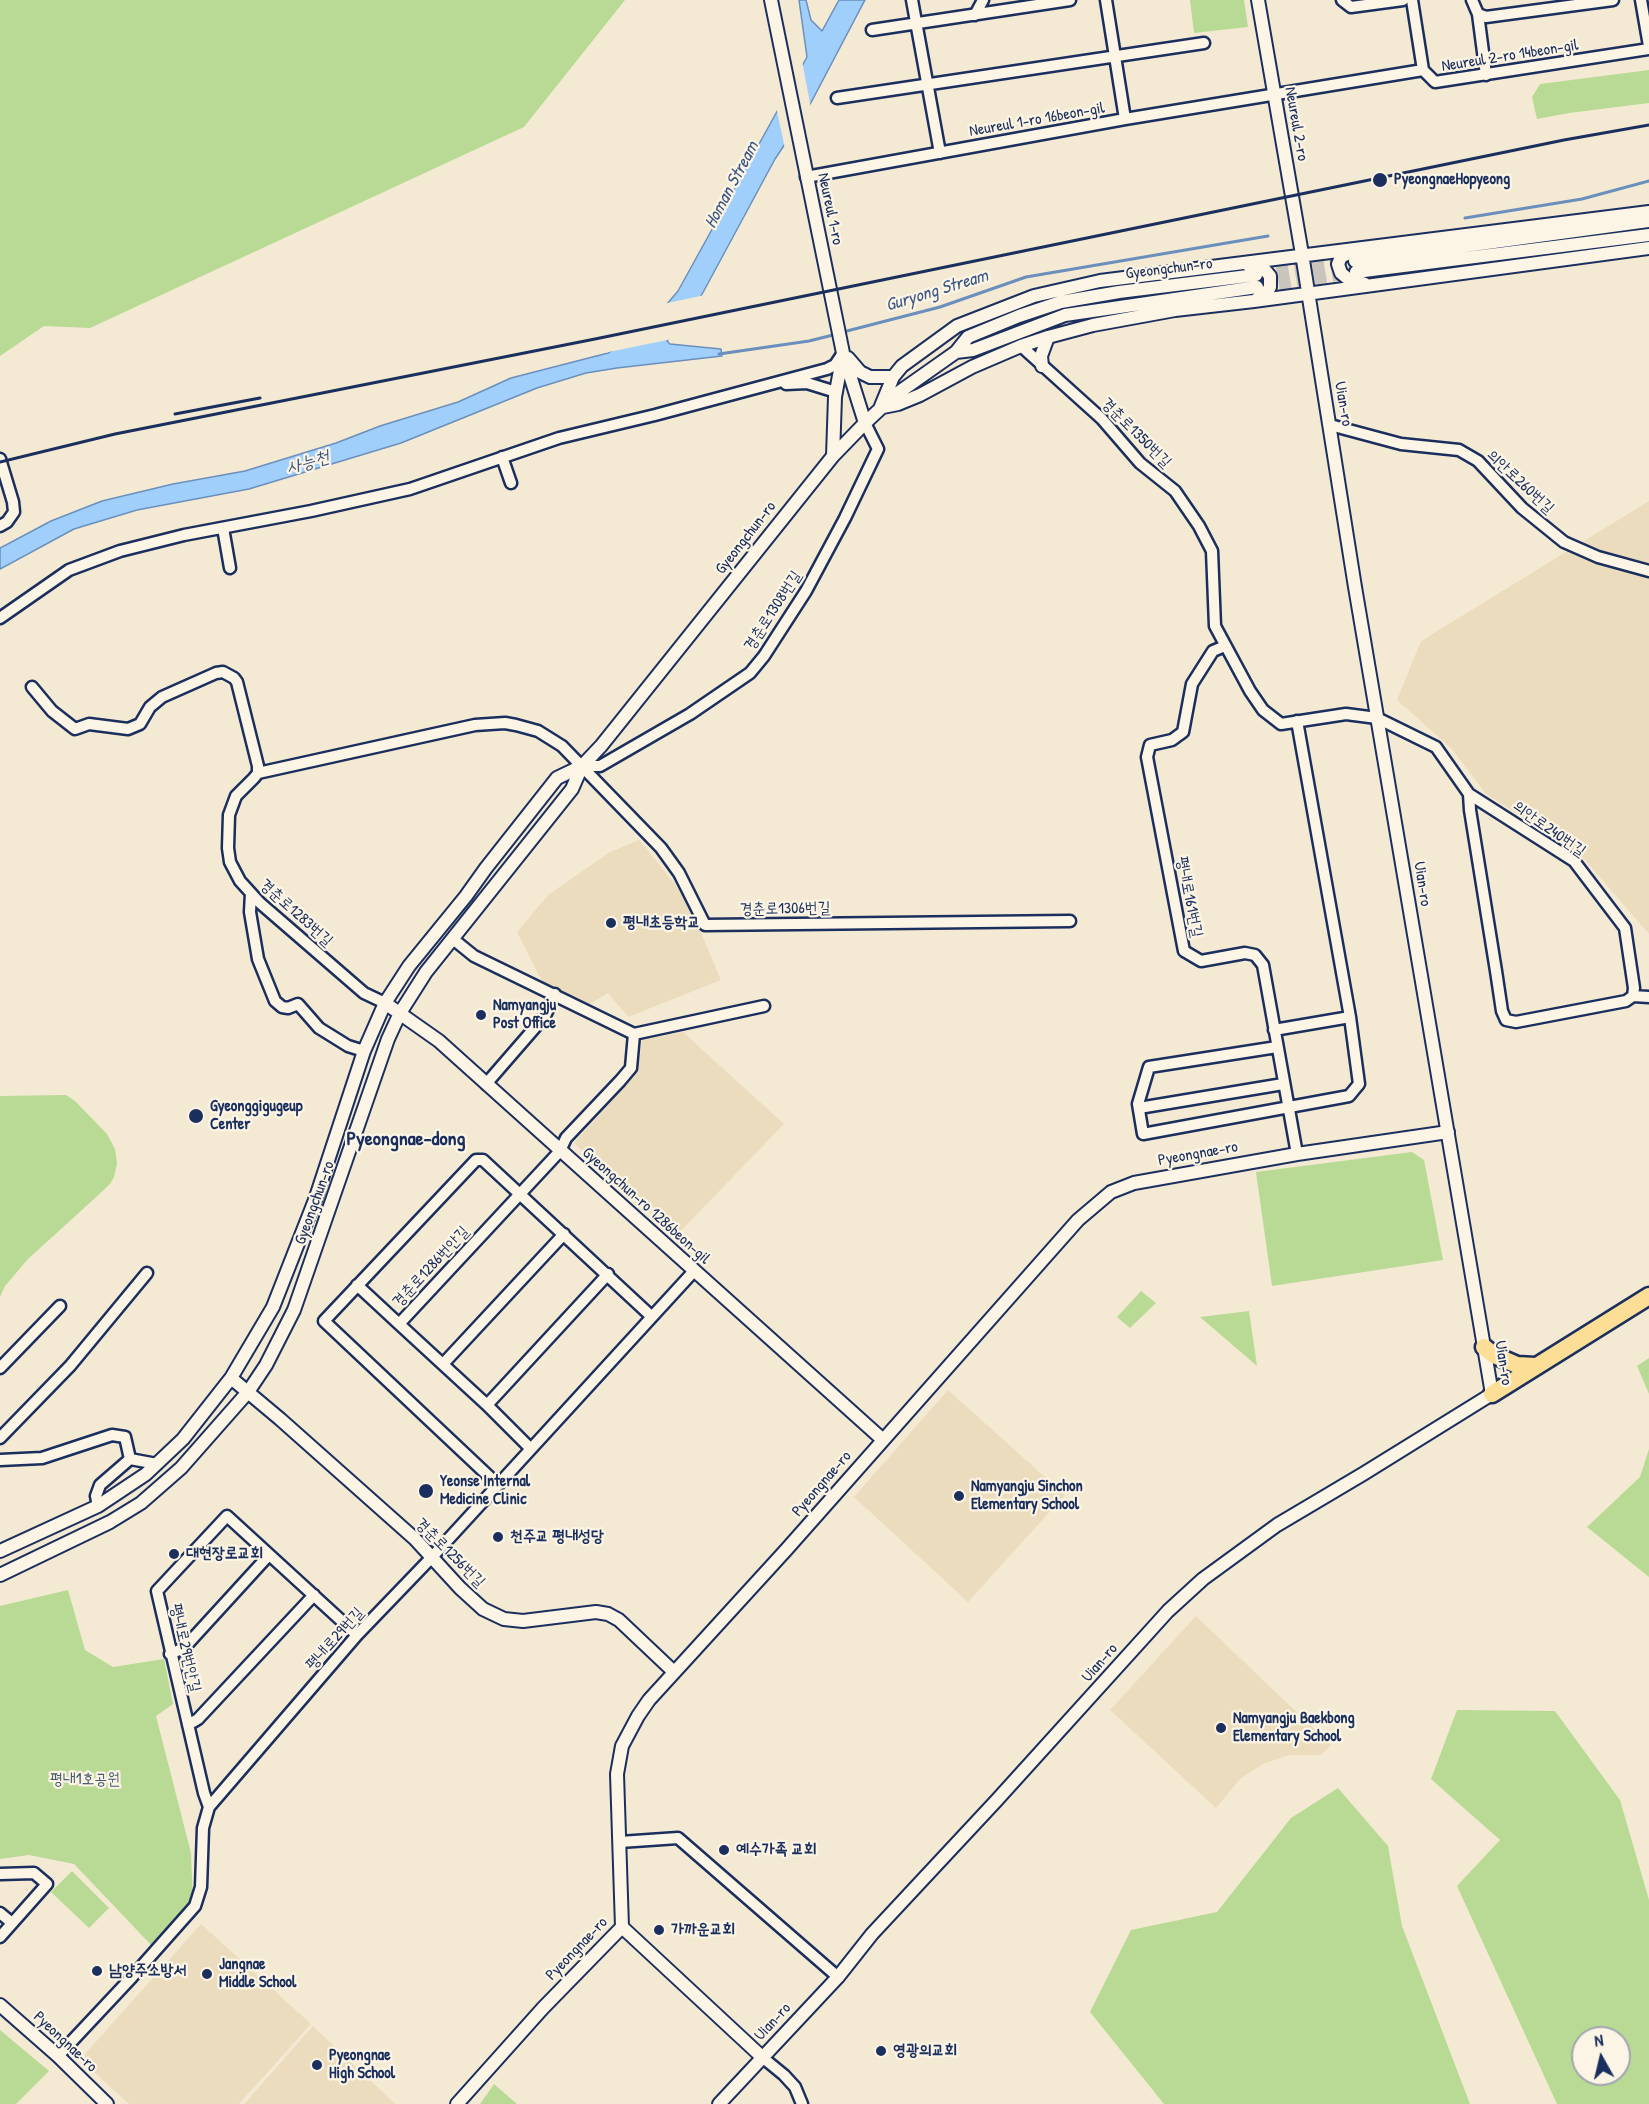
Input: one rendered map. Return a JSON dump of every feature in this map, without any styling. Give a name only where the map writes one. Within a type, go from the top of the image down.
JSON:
[{"type":"highway","points":[[1492,1394],[1648,1296]]},
{"type":"highway","points":[[1484,1347],[1517,1365],[1535,1366]]},
{"type":"street","name":"Neureul 1-ro","points":[[771,0],[842,348],[865,423]]},
{"type":"street","points":[[912,0],[940,153]]},
{"type":"street","points":[[975,15],[983,0]]},
{"type":"street","points":[[872,30],[1070,0]]},
{"type":"street","points":[[1106,0],[1125,119]]},
{"type":"street","name":"Neureul 2-ro","points":[[1258,0],[1308,293]]},
{"type":"street","points":[[1342,0],[1351,7],[1403,0]]},
{"type":"street","points":[[1412,0],[1423,70]]},
{"type":"street","points":[[1472,0],[1478,14],[1486,75]]},
{"type":"street","points":[[1478,14],[1486,17],[1531,6],[1613,0]]},
{"type":"street","points":[[1641,0],[1649,48]]},
{"type":"street","points":[[837,98],[1204,43]]},
{"type":"street","name":"Neureul 2-ro 14beon-gil","points":[[1274,95],[1423,70],[1435,82],[1649,48]]},
{"type":"street","name":"Neureul 1-ro 16beon-gil","points":[[806,177],[1125,119],[1274,95]]},
{"type":"street","points":[[881,407],[893,376],[902,366],[957,326],[1034,296],[1100,281],[1649,212]]},
{"type":"street","points":[[1649,221],[1356,266],[1649,235]]},
{"type":"street","points":[[1363,248],[1341,257],[1338,264],[1341,273],[1347,278],[1369,285]]},
{"type":"street","points":[[881,407],[898,404],[920,395],[972,367],[1021,346],[1048,336],[1093,325],[1175,310],[1649,248]]},
{"type":"street","points":[[1235,263],[1256,266],[1265,270],[1270,276],[1270,287],[1266,294],[1254,301]]},
{"type":"street","name":"Gyeongchun-ro","points":[[0,1575],[110,1522],[141,1503],[181,1468],[248,1392],[266,1365],[294,1310],[388,1039],[400,1013],[426,972],[572,789],[582,766],[833,456],[865,423],[881,407],[956,351],[968,337],[1019,316],[1061,302],[1119,292],[1257,281]]},
{"type":"street","name":"Uian-ro","points":[[719,2104],[838,1977],[873,1934],[1158,1622],[1203,1579],[1277,1525],[1492,1394],[1377,718],[1308,293]]},
{"type":"street","points":[[1042,366],[1041,356],[1048,336]]},
{"type":"street","name":"경춘로1350번길","points":[[1021,346],[1102,419],[1140,463],[1175,491],[1199,526],[1212,552],[1215,626],[1250,691],[1263,710],[1281,724],[1346,714],[1377,718]]},
{"type":"street","points":[[842,348],[860,372],[870,376],[893,376]]},
{"type":"street","points":[[0,618],[55,579],[83,564],[137,545],[410,489],[559,438],[827,369],[835,364],[842,348]]},
{"type":"street","points":[[833,456],[836,392],[842,348]]},
{"type":"street","points":[[755,388],[807,383],[836,392]]},
{"type":"street","name":"경춘로1308번길","points":[[582,766],[600,766],[690,714],[750,673],[757,665],[806,591],[845,518],[878,448],[865,423]]},
{"type":"street","name":"의안로260번길","points":[[1330,426],[1401,444],[1459,450],[1478,461],[1521,508],[1564,542],[1598,558],[1649,571]]},
{"type":"street","points":[[502,457],[511,483]]},
{"type":"street","points":[[0,459],[14,512],[7,522],[0,526]]},
{"type":"street","points":[[223,528],[230,568]]},
{"type":"street","name":"평내로161번길","points":[[1225,646],[1213,651],[1192,684],[1183,732],[1172,740],[1150,745],[1147,757],[1184,951],[1201,961],[1245,953],[1256,955],[1263,965],[1297,1154]]},
{"type":"street","points":[[32,687],[52,711],[75,729],[89,723],[128,729],[140,724],[150,707],[162,697],[216,673],[229,674],[237,682],[258,773],[475,725],[505,723],[538,731],[562,746],[582,766]]},
{"type":"street","name":"의안로240번길","points":[[1377,718],[1436,747],[1470,794],[1574,861],[1625,928],[1634,988],[1633,996]]},
{"type":"street","points":[[1277,1047],[1149,1067],[1138,1104],[1143,1134],[1349,1096],[1359,1084],[1350,1017],[1297,721]]},
{"type":"street","name":"Gyeongchun-ro","points":[[0,1551],[98,1506],[124,1490],[157,1464],[183,1439],[231,1378],[256,1339],[277,1298],[315,1200],[364,1052],[385,1003],[409,966],[557,778],[582,766]]},
{"type":"street","name":"경춘로1306번길","points":[[582,766],[661,848],[679,873],[705,925],[1070,921]]},
{"type":"street","name":"경춘로1283번길","points":[[258,773],[236,796],[229,815],[230,862],[240,881],[364,993],[385,1003]]},
{"type":"street","points":[[1470,794],[1470,810],[1506,1020],[1516,1022],[1626,1001],[1633,996],[1649,996]]},
{"type":"street","points":[[251,893],[250,912],[258,959],[275,1001],[282,1007],[288,1008],[298,1004],[319,1028],[348,1046],[364,1052]]},
{"type":"street","points":[[453,939],[474,956],[634,1034],[764,1006]]},
{"type":"street","points":[[486,1084],[545,1016],[555,994]]},
{"type":"street","name":"Gyeongchun-ro 1286beon-gil","points":[[385,1003],[439,1041],[882,1439]]},
{"type":"street","points":[[1274,1030],[1350,1017]]},
{"type":"street","name":"경춘로1286번안길","points":[[530,1448],[399,1324],[560,1151],[566,1138],[631,1068],[634,1034]]},
{"type":"street","points":[[1139,1108],[1283,1084]]},
{"type":"street","name":"Pyeongnae-ro","points":[[457,2104],[543,2008],[622,1927],[617,1774],[622,1746],[638,1716],[674,1672],[786,1550],[1078,1220],[1111,1192],[1134,1183],[1297,1154],[1448,1132]]},
{"type":"street","points":[[497,1484],[324,1321],[476,1160],[483,1160],[651,1316]]},
{"type":"street","points":[[443,1364],[564,1234]]},
{"type":"street","name":"평내로29번길","points":[[58,2056],[195,1906],[201,1887],[203,1828],[209,1807],[357,1635],[432,1557],[694,1271]]},
{"type":"street","points":[[0,1438],[70,1366],[147,1273]]},
{"type":"street","points":[[487,1405],[608,1274]]},
{"type":"street","points":[[357,1285],[399,1324]]},
{"type":"street","points":[[0,1368],[60,1306]]},
{"type":"street","name":"경춘로1256번길","points":[[231,1378],[415,1539],[460,1588],[483,1609],[504,1619],[523,1621],[596,1612],[608,1614],[619,1620],[674,1672]]},
{"type":"street","points":[[0,1460],[42,1458],[112,1435],[125,1437],[130,1459]]},
{"type":"street","points":[[130,1459],[157,1464]]},
{"type":"street","points":[[98,1506],[96,1497],[100,1485],[130,1459]]},
{"type":"street","name":"평내로29번안길","points":[[209,1807],[170,1654],[157,1591],[227,1516],[357,1635]]},
{"type":"street","points":[[170,1654],[184,1648],[269,1555]]},
{"type":"street","points":[[188,1725],[198,1719],[314,1595]]},
{"type":"street","points":[[620,1842],[678,1838],[838,1977]]},
{"type":"street","points":[[0,1874],[34,1873],[47,1884],[0,1936]]},
{"type":"street","points":[[0,1913],[12,1923]]},
{"type":"street","points":[[622,1927],[784,2075],[795,2087],[802,2104]]},
{"type":"street","name":"Pyeongnae-ro","points":[[0,2005],[58,2056],[106,2104]]},
{"type":"shaded area","points":[[1649,501],[1649,934],[1579,853],[1486,794],[1452,749],[1397,700],[1421,641]]},
{"type":"shaded area","name":"평내초등학교","points":[[639,840],[675,884],[693,914],[721,980],[628,1017],[608,993],[588,1005],[543,983],[517,932],[548,895],[610,852]]},
{"type":"shaded area","points":[[683,1032],[784,1124],[676,1236],[574,1143],[638,1072],[642,1040]]},
{"type":"shaded area","name":"Namyangju Sinchon Elementary School","points":[[948,1390],[1065,1495],[968,1602],[854,1497]]},
{"type":"shaded area","name":"Namyangju Baekbong Elementary School","points":[[1196,1616],[1331,1745],[1321,1755],[1289,1755],[1263,1764],[1241,1778],[1216,1808],[1110,1710]]},
{"type":"shaded area","name":"Jangnae Middle School","points":[[201,1924],[311,2024],[239,2104],[129,2104],[85,2064],[85,2054]]},
{"type":"shaded area","name":"Pyeongnae High School","points":[[313,2026],[395,2104],[244,2104]]},
{"type":"green space","points":[[0,0],[625,0],[524,127],[90,328],[44,326],[0,356]]},
{"type":"green space","points":[[1190,0],[1244,0],[1248,27],[1194,33]]},
{"type":"green space","points":[[1649,70],[1649,103],[1537,119],[1532,97],[1540,84]]},
{"type":"green space","points":[[66,1095],[75,1101],[107,1134],[115,1149],[117,1164],[114,1177],[110,1184],[28,1259],[5,1286],[0,1297],[0,1096]]},
{"type":"green space","points":[[1412,1152],[1424,1160],[1443,1260],[1272,1286],[1256,1172]]},
{"type":"green space","points":[[1141,1291],[1156,1303],[1130,1328],[1117,1317]]},
{"type":"green space","points":[[1249,1311],[1257,1366],[1200,1317]]},
{"type":"green space","points":[[1649,1358],[1649,1394],[1637,1366]]},
{"type":"green space","points":[[1649,1449],[1649,1577],[1587,1527],[1640,1477]]},
{"type":"green space","name":"평내1호공원","points":[[68,1590],[85,1650],[113,1667],[164,1659],[173,1704],[156,1716],[191,1853],[193,1904],[154,1948],[74,1864],[29,1855],[0,1859],[0,1606]]},
{"type":"green space","points":[[1457,1710],[1555,1711],[1620,1800],[1649,1900],[1649,2104],[1557,2104],[1457,1886],[1500,1840],[1431,1779]]},
{"type":"green space","points":[[1338,1788],[1388,1846],[1402,1926],[1470,2104],[1164,2104],[1090,2012],[1131,1930],[1217,1912],[1291,1818]]},
{"type":"green space","points":[[72,1871],[109,1908],[89,1928],[51,1892]]},
{"type":"green space","points":[[0,2030],[49,2071],[16,2104],[0,2104]]},
{"type":"green space","points":[[494,2084],[517,2104],[480,2104]]},
{"type":"water","name":"사능천","points":[[799,0],[806,0],[811,20],[822,31],[839,0],[865,0],[805,114],[775,159],[700,298],[667,341],[670,344],[721,349],[722,356],[586,373],[537,388],[401,443],[249,489],[137,510],[74,529],[0,569],[0,548],[51,521],[102,501],[173,484],[245,471],[336,443],[380,426],[458,402],[511,378],[608,353],[644,331],[678,291],[807,57]]},
{"type":"pier","points":[[802,61],[811,108],[785,149],[776,106]]},
{"type":"pier","points":[[705,295],[672,339],[575,359],[607,350],[642,329],[663,304]]},
{"type":"waterway","name":"Guryong Stream","points":[[1465,218],[1582,199],[1649,181]]},
{"type":"waterway","name":"Guryong Stream","points":[[843,332],[940,307],[1026,277],[1268,236]]},
{"type":"waterway","name":"Guryong Stream","points":[[719,354],[809,341],[837,334]]},
{"type":"tunnel","points":[[1259,275],[1355,261]]},
{"type":"tunnel","points":[[1261,287],[1351,273]]},
{"type":"railway","points":[[0,462],[115,434],[595,339],[1564,140],[1649,125]]},
{"type":"railway","points":[[175,414],[260,398]]},
{"type":"place","name":"PyeongnaeHopyeong","points":[[1380,180]]},
{"type":"place","name":"평내초등학교","points":[[611,923]]},
{"type":"place","name":"Namyangju Post Office","points":[[481,1015]]},
{"type":"place","name":"Gyeonggigugeup Center","points":[[196,1116]]},
{"type":"place","name":"Yeonse Internal Medicine Clinic","points":[[426,1491]]},
{"type":"place","name":"Namyangju Sinchon Elementary School","points":[[959,1496]]},
{"type":"place","name":"천주교 평내성당","points":[[498,1537]]},
{"type":"place","name":"대현장로교회","points":[[174,1554]]},
{"type":"place","name":"Namyangju Baekbong Elementary School","points":[[1221,1728]]},
{"type":"place","name":"예수가족 교회","points":[[724,1850]]},
{"type":"place","name":"가까운교회","points":[[659,1930]]},
{"type":"place","name":"남양주소방서","points":[[97,1971]]},
{"type":"place","name":"Jangnae Middle School","points":[[207,1974]]},
{"type":"place","name":"영광의교회","points":[[881,2051]]},
{"type":"place","name":"Pyeongnae High School","points":[[317,2065]]},
{"type":"district","name":"Pyeongnae-dong","points":[[406,1140]]},
{"type":"water label","name":"Homan Stream","points":[[732,185]]}]
